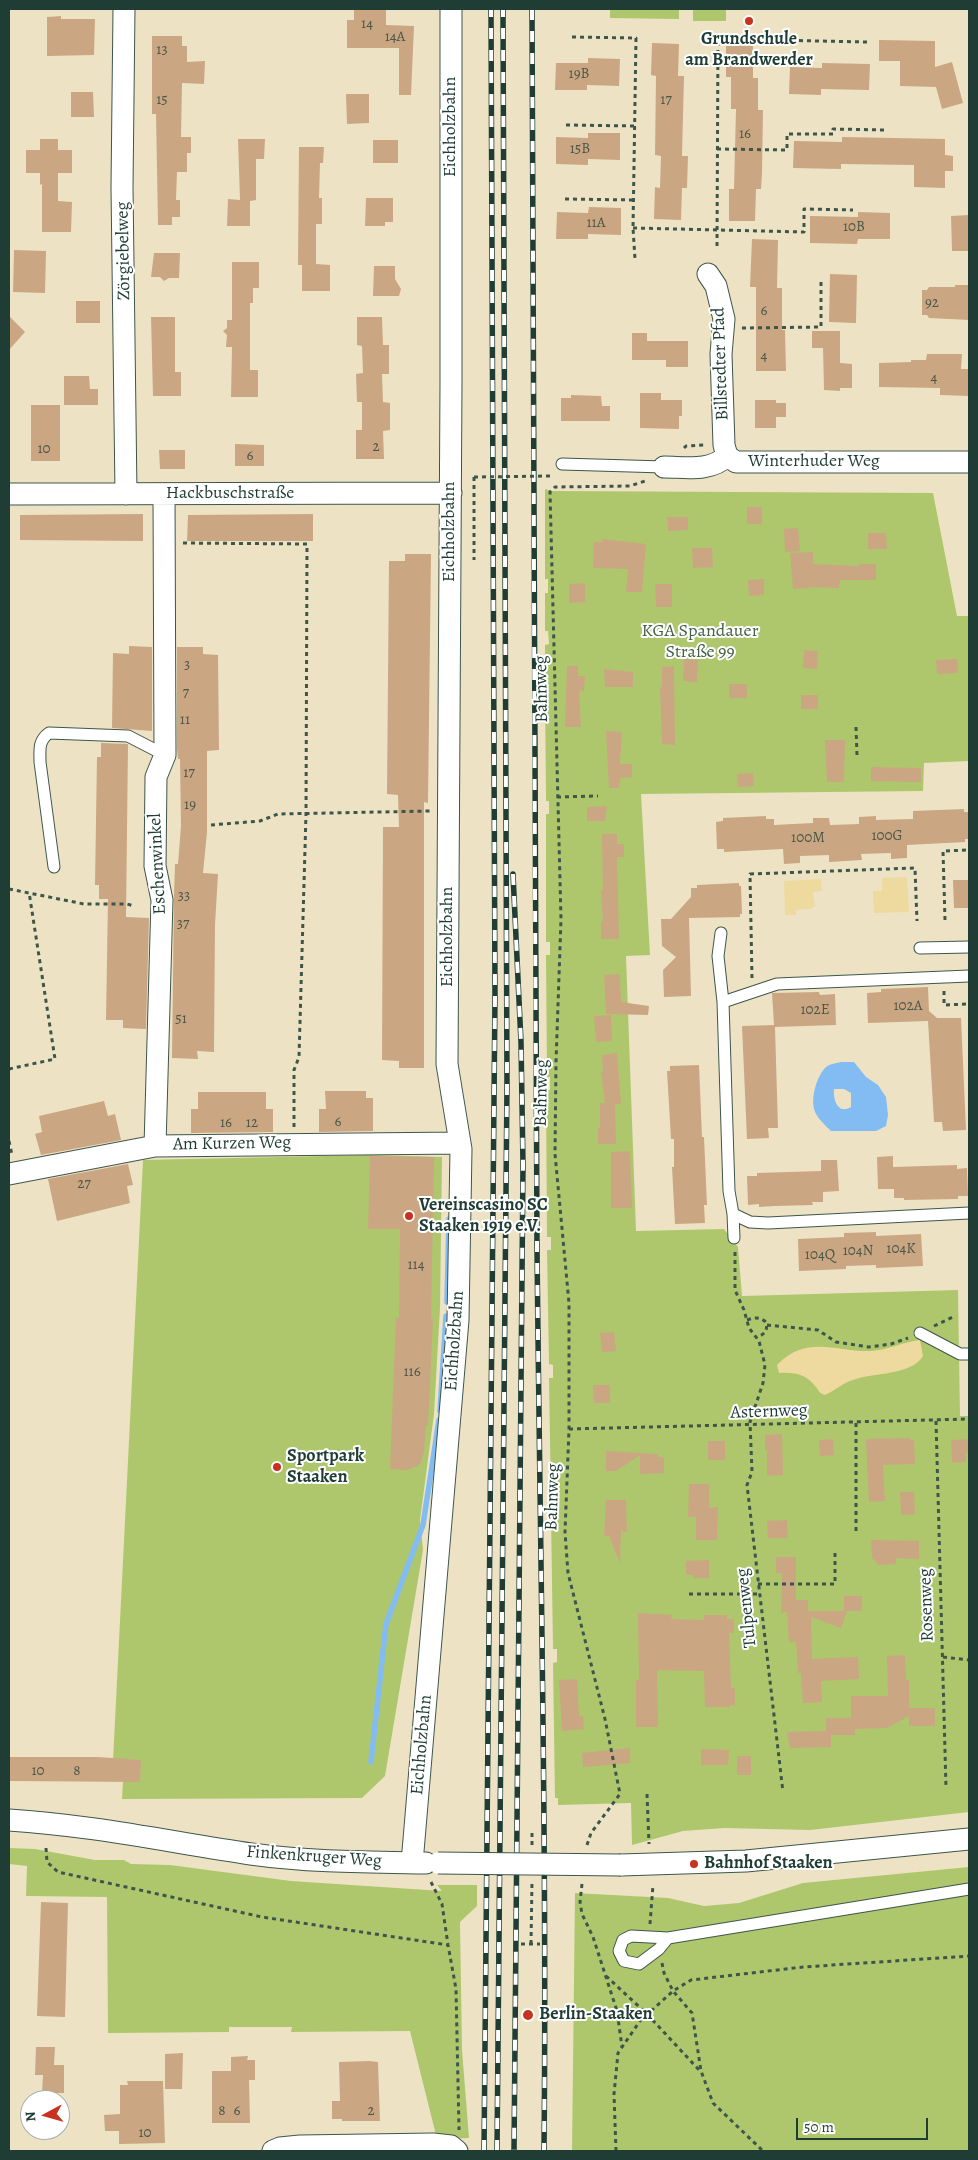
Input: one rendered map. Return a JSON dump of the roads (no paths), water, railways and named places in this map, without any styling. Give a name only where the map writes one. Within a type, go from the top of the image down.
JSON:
[{"type":"street","name":"Zörgiebelweg","points":[[124,9],[122,190],[126,494]]},
{"type":"street","name":"Eichholzbahn","points":[[412,1863],[458,1320],[461,1149],[458,1142],[447,1064],[451,493],[451,9]]},
{"type":"street","name":"Billstedter Pfad","points":[[708,274],[716,286],[724,319],[721,363],[724,445],[728,456]]},
{"type":"street","name":"Winterhuder Weg","points":[[664,467],[711,467],[720,464],[728,456],[736,462],[969,462]]},
{"type":"street","name":"Hackbuschstraße","points":[[9,494],[451,493]]},
{"type":"street","name":"Eschenwinkel","points":[[155,1146],[162,900],[155,866],[156,777],[165,755],[164,494]]},
{"type":"street","name":"Am Kurzen Weg","points":[[9,1174],[155,1146],[458,1142]]},
{"type":"street","name":"Finkenkruger Weg","points":[[9,1820],[80,1827],[252,1854],[329,1860],[412,1863],[434,1873],[779,1859],[969,1839]]},
{"type":"street","points":[[273,2151],[280,2148],[300,2146],[427,2144],[451,2146],[457,2151]]},
{"type":"lane","points":[[562,464],[664,467]]},
{"type":"lane","points":[[54,867],[40,762],[42,738],[49,733],[128,736],[165,755]]},
{"type":"lane","points":[[721,933],[718,956],[723,1002],[728,1192],[733,1214],[734,1238]]},
{"type":"lane","points":[[920,948],[969,947]]},
{"type":"lane","points":[[723,1002],[777,984],[969,976]]},
{"type":"lane","points":[[733,1214],[750,1222],[768,1223],[969,1213]]},
{"type":"lane","points":[[920,1333],[960,1354],[969,1354]]},
{"type":"lane","points":[[668,1938],[659,1949],[639,1964],[624,1961],[619,1951],[623,1940],[631,1936],[668,1938],[969,1888]]},
{"type":"water","points":[[839,1062],[854,1062],[866,1077],[878,1085],[886,1097],[888,1115],[886,1126],[876,1131],[831,1131],[819,1118],[813,1104],[817,1081],[826,1067]],"holes":[[[834,1089],[844,1089],[851,1093],[851,1107],[846,1109],[840,1108],[834,1098]]]},
{"type":"waterway","points":[[447,1302],[449,1219]]},
{"type":"waterway","points":[[440,1411],[446,1316]]},
{"type":"waterway","points":[[371,1762],[386,1624],[423,1525],[439,1420]]},
{"type":"railway","points":[[484,2151],[495,996],[491,9]]},
{"type":"railway","points":[[497,2151],[507,1084],[503,9]]},
{"type":"railway","points":[[532,9],[536,1092],[544,1812],[544,2151]]},
{"type":"railway","points":[[513,874],[521,1042],[523,1165],[514,2151]]},
{"type":"place","name":"Grundschule am Brandwerder","points":[[749,21]]},
{"type":"place","name":"Vereinscasino SC Staaken 1919 e.V.","points":[[409,1216]]},
{"type":"place","name":"Sportpark Staaken","points":[[277,1467]]},
{"type":"place","name":"Bahnhof Staaken","points":[[694,1864]]},
{"type":"place","name":"Berlin-Staaken","points":[[528,2015]]},
{"type":"park label","name":"KGA Spandauer Straße 99","points":[[700,642]]}]
